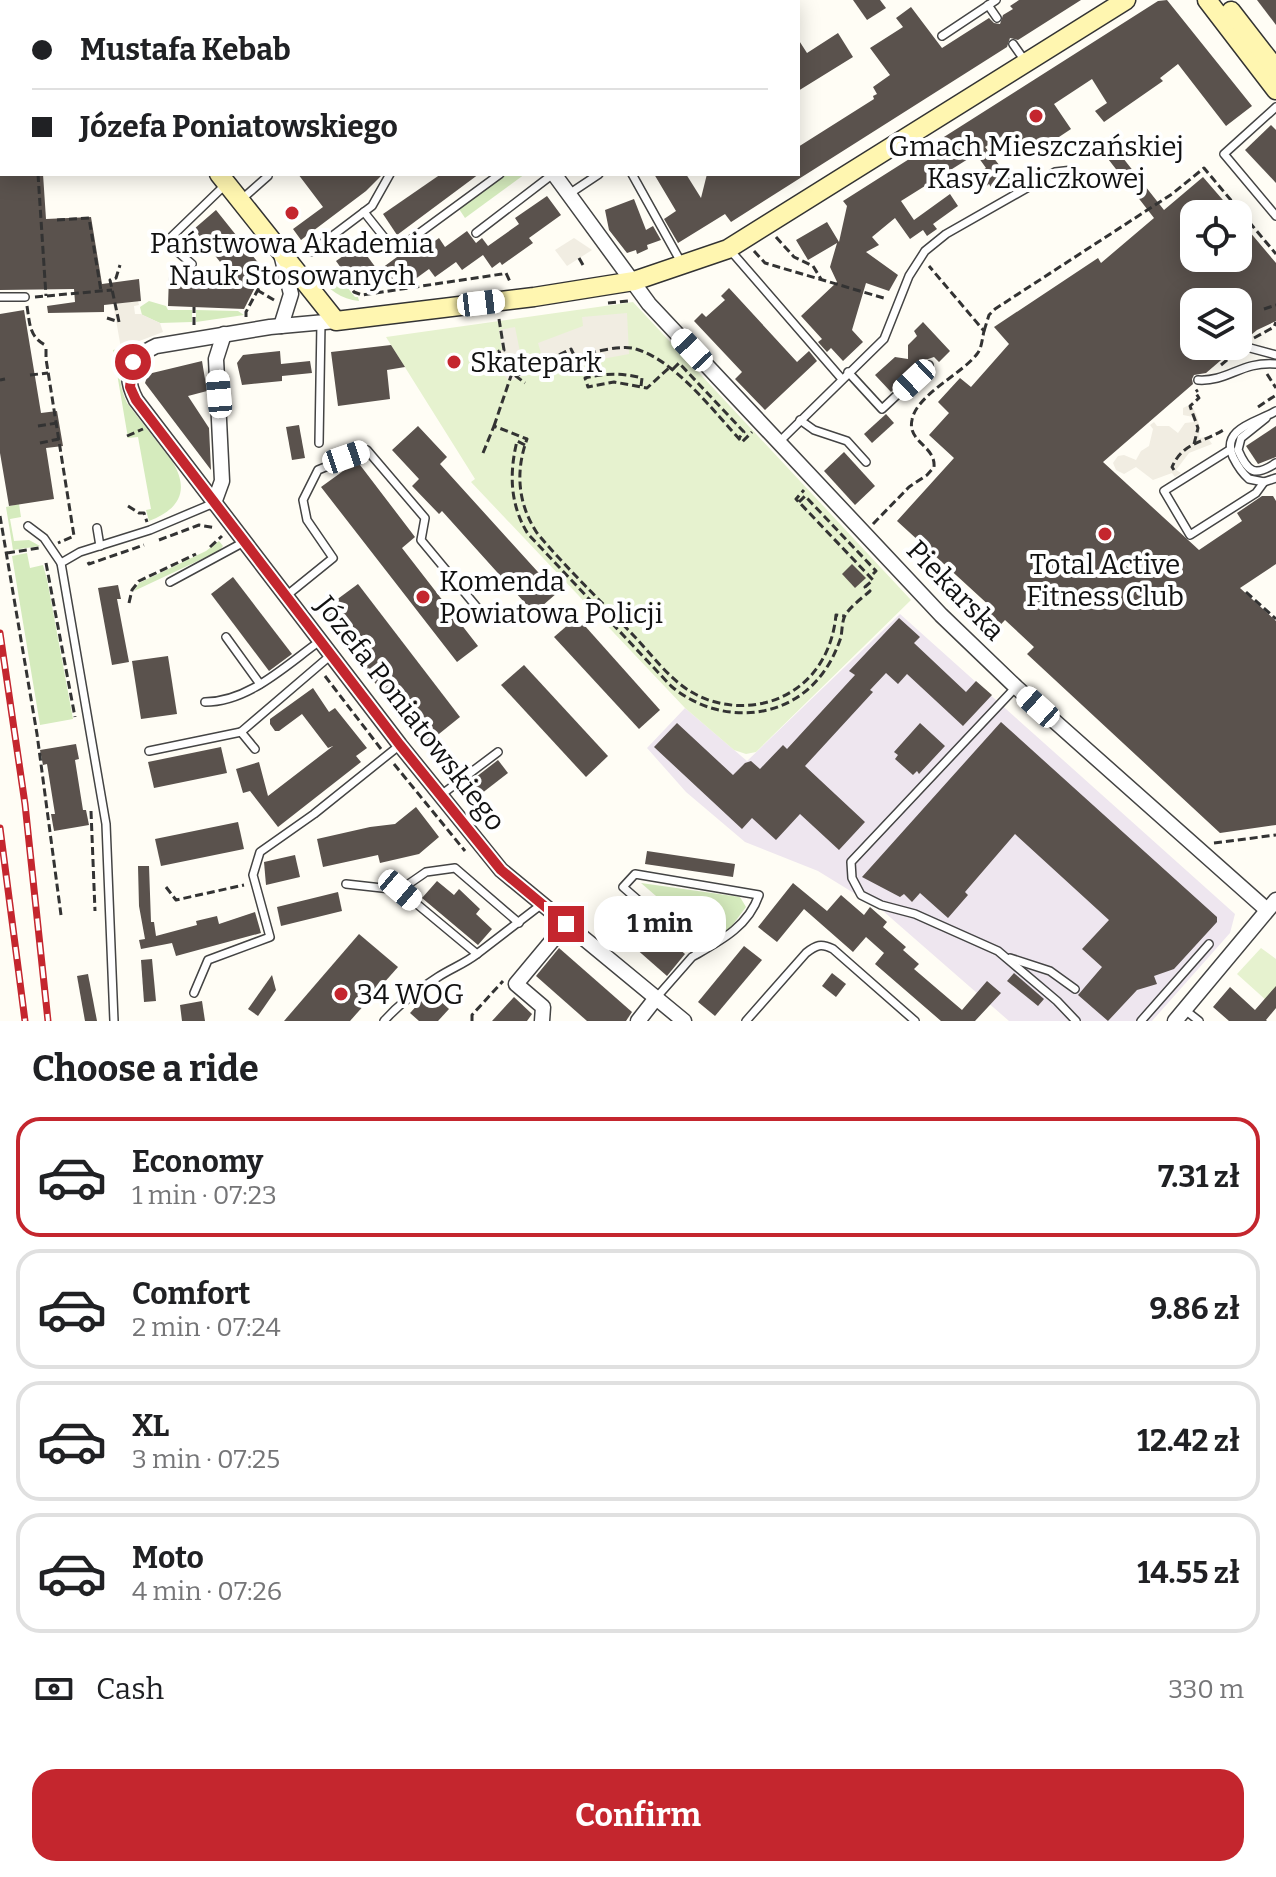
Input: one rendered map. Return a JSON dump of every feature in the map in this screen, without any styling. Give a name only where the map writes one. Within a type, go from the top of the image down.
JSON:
[{"type":"main road","points":[[221,178],[240,201],[276,260],[329,321],[534,297],[634,281],[728,249],[1126,0]]},
{"type":"main road","points":[[1207,0],[1276,90]]},
{"type":"main road","points":[[1223,0],[1276,69]]},
{"type":"street","name":"Piekarska","points":[[555,176],[649,304],[941,615],[1016,687],[1273,904]]},
{"type":"street","points":[[276,260],[291,294],[281,326]]},
{"type":"street","points":[[214,503],[222,481],[216,359],[224,334],[329,321]]},
{"type":"street","name":"Józefa Poniatowskiego","points":[[224,334],[156,346],[141,353],[133,362],[129,375],[136,400],[214,503],[238,545],[286,596],[501,870],[684,1021]]},
{"type":"street","points":[[1180,1015],[1273,904]]},
{"type":"street","points":[[542,1021],[543,1007],[516,984],[566,924]]},
{"type":"street","points":[[638,1021],[656,998]]},
{"type":"lane","points":[[942,36],[996,0]]},
{"type":"lane","points":[[988,5],[997,18]]},
{"type":"lane","points":[[1013,44],[1026,63]]},
{"type":"lane","points":[[1276,107],[1224,154],[1276,216]]},
{"type":"lane","points":[[779,442],[884,339],[898,301],[922,257],[946,234],[1055,172],[1073,170]]},
{"type":"lane","points":[[240,201],[268,176]]},
{"type":"lane","points":[[311,252],[372,206],[389,176]]},
{"type":"lane","points":[[364,212],[395,251],[497,176]]},
{"type":"lane","points":[[476,233],[550,176]]},
{"type":"lane","points":[[569,194],[596,176]]},
{"type":"lane","points":[[633,176],[683,266]]},
{"type":"lane","points":[[192,264],[166,242],[221,178]]},
{"type":"lane","points":[[728,249],[844,375],[882,409],[929,365]]},
{"type":"lane","points":[[0,297],[25,297]]},
{"type":"lane","points":[[319,443],[329,321]]},
{"type":"lane","points":[[1252,347],[1276,355]]},
{"type":"lane","points":[[1198,380],[1222,378],[1253,364],[1276,364]]},
{"type":"lane","points":[[1276,411],[1255,420],[1231,437],[1231,449],[1249,479],[1264,482],[1276,478]]},
{"type":"lane","points":[[1267,416],[1241,438],[1238,450],[1248,468],[1255,472],[1276,463]]},
{"type":"lane","points":[[800,420],[814,430],[847,441],[866,462]]},
{"type":"lane","points":[[1231,449],[1164,491],[1190,535],[1256,493],[1264,482]]},
{"type":"lane","points":[[286,596],[333,558],[307,520],[303,500],[318,470],[367,450],[425,518],[421,540],[485,617]]},
{"type":"lane","points":[[61,563],[214,503]]},
{"type":"lane","points":[[28,526],[50,546],[61,563],[106,824],[114,1021]]},
{"type":"lane","points":[[97,528],[100,546]]},
{"type":"lane","points":[[170,582],[238,545]]},
{"type":"lane","points":[[226,637],[260,684]]},
{"type":"lane","points":[[205,702],[219,702],[245,694],[320,641]]},
{"type":"lane","points":[[149,751],[241,732],[331,655]]},
{"type":"lane","points":[[1016,687],[851,862],[852,878],[861,895],[881,905],[915,914],[998,951],[1076,1021]]},
{"type":"lane","points":[[241,732],[255,749]]},
{"type":"lane","points":[[194,993],[208,960],[270,937],[253,875],[260,852],[314,814],[400,745]]},
{"type":"lane","points":[[441,795],[498,752]]},
{"type":"lane","points":[[400,890],[426,872],[455,868],[519,923]]},
{"type":"lane","points":[[656,998],[692,957],[699,953],[741,926],[759,895],[635,874],[623,887],[699,953]]},
{"type":"lane","points":[[346,884],[400,890],[477,954]]},
{"type":"lane","points":[[384,1021],[395,1008],[441,975],[460,968],[542,904]]},
{"type":"lane","points":[[1141,1021],[1209,944]]},
{"type":"lane","points":[[746,1021],[806,953],[817,945],[833,949],[915,1021]]},
{"type":"lane","points":[[1004,956],[1050,971],[1075,989]]},
{"type":"lane","points":[[1180,1015],[1199,1021]]},
{"type":"path","points":[[864,533],[909,487],[934,467],[932,453],[912,431],[912,416],[922,402],[975,357],[989,315],[995,309],[1172,194],[1204,168],[1276,254]]},
{"type":"path","points":[[38,176],[46,296]]},
{"type":"path","points":[[57,220],[89,218],[101,291]]},
{"type":"path","points":[[776,237],[794,257],[813,266],[821,279]]},
{"type":"path","points":[[754,251],[765,263],[898,301]]},
{"type":"path","points":[[922,257],[984,331]]},
{"type":"path","points":[[579,258],[583,265]]},
{"type":"path","points":[[246,317],[257,290],[276,260]]},
{"type":"path","points":[[107,318],[117,321],[116,297],[110,280],[116,278],[120,265]]},
{"type":"path","points":[[321,271],[335,268],[362,298],[506,273],[511,285]]},
{"type":"path","points":[[452,281],[454,293]]},
{"type":"path","points":[[430,284],[431,296]]},
{"type":"path","points":[[7,553],[50,546],[74,536],[48,373],[47,347],[31,334],[25,297],[112,290]]},
{"type":"path","points":[[257,290],[279,303]]},
{"type":"path","points":[[385,292],[386,298]]},
{"type":"path","points":[[1264,309],[1276,305]]},
{"type":"path","points":[[194,307],[194,325]]},
{"type":"path","points":[[499,319],[504,350],[499,351],[514,375],[525,383]]},
{"type":"path","points":[[1268,337],[1275,324]]},
{"type":"path","points":[[1252,338],[1275,324]]},
{"type":"path","points":[[483,453],[514,375],[571,349],[575,357],[636,349],[671,368],[742,442],[747,437]]},
{"type":"path","points":[[641,386],[642,378],[614,374],[585,378],[588,387],[615,383],[647,388],[679,363],[744,432],[739,438]]},
{"type":"path","points":[[1264,368],[1276,388]]},
{"type":"path","points":[[30,375],[48,373]]},
{"type":"path","points":[[614,374],[615,383]]},
{"type":"path","points":[[695,393],[701,386]]},
{"type":"path","points":[[1194,444],[1198,428],[1190,406],[1199,398],[1196,391]]},
{"type":"path","points":[[1249,413],[1276,395]]},
{"type":"path","points":[[717,416],[723,410]]},
{"type":"path","points":[[38,426],[57,423]]},
{"type":"path","points":[[1181,480],[1172,467],[1180,452],[1231,425]]},
{"type":"path","points":[[494,426],[527,439],[520,477],[524,508],[540,537],[677,680],[704,698],[735,706],[766,703],[793,690],[815,670],[830,643],[836,615],[844,616]]},
{"type":"path","points":[[127,436],[146,428]]},
{"type":"path","points":[[40,443],[59,439]]},
{"type":"path","points":[[525,445],[517,441],[511,477],[517,511],[534,542],[671,686],[701,706],[735,714],[768,710],[798,696],[821,675],[837,646],[844,616],[870,591],[865,587],[873,580],[796,499],[802,492]]},
{"type":"path","points":[[511,477],[520,477]]},
{"type":"path","points":[[799,502],[805,496],[876,571],[870,577]]},
{"type":"path","points":[[128,506],[144,513],[147,521]]},
{"type":"path","points":[[517,511],[524,508]]},
{"type":"path","points":[[0,516],[37,734],[61,915]]},
{"type":"path","points":[[825,529],[830,523]]},
{"type":"path","points":[[87,561],[89,564],[199,525],[211,526],[238,545]]},
{"type":"path","points":[[129,603],[132,590],[139,581],[205,550],[223,536]]},
{"type":"path","points":[[534,542],[540,537]]},
{"type":"path","points":[[847,552],[853,547]]},
{"type":"path","points":[[40,548],[46,561],[76,723]]},
{"type":"path","points":[[557,566],[563,561]]},
{"type":"path","points":[[580,590],[586,585]]},
{"type":"path","points":[[1246,592],[1276,619]]},
{"type":"path","points":[[603,615],[609,609]]},
{"type":"path","points":[[625,638],[631,633]]},
{"type":"path","points":[[830,643],[837,646]]},
{"type":"path","points":[[649,663],[655,657]]},
{"type":"path","points":[[319,666],[387,756],[469,854]]},
{"type":"path","points":[[815,670],[821,675]]},
{"type":"path","points":[[671,686],[677,680]]},
{"type":"path","points":[[793,690],[798,696]]},
{"type":"path","points":[[701,706],[704,698]]},
{"type":"path","points":[[766,703],[768,710]]},
{"type":"path","points":[[735,706],[735,714]]},
{"type":"path","points":[[91,811],[95,911]]},
{"type":"path","points":[[1210,844],[1276,835]]},
{"type":"path","points":[[166,887],[176,900],[255,882]]},
{"type":"path","points":[[472,1021],[472,1015],[505,979],[516,984]]},
{"type":"shaded area","points":[[574,238],[592,250],[567,266],[555,250]]},
{"type":"shaded area","points":[[120,296],[121,303],[138,301],[139,305],[134,306],[135,314],[160,323],[163,332],[121,348],[112,298]]},
{"type":"shaded area","points":[[627,313],[629,354],[575,364],[569,353],[514,380],[507,379],[494,360],[492,352],[502,350],[499,330],[515,327],[520,352],[530,359],[541,353],[538,343],[583,326],[582,317]]},
{"type":"shaded area","points":[[1183,408],[1193,408],[1197,416],[1199,438],[1207,437],[1212,444],[1189,453],[1176,470],[1181,473],[1175,477],[1172,473],[1153,480],[1136,467],[1124,474],[1116,470],[1113,463],[1118,456],[1136,460],[1141,451],[1149,446],[1153,429],[1150,425],[1154,422],[1157,426],[1169,426],[1178,433],[1185,423],[1194,422],[1193,417],[1183,415]]},
{"type":"shaded area","points":[[900,614],[1235,914],[1230,933],[1152,1021],[1009,1021],[883,911],[818,871],[745,842],[686,792],[647,748],[685,708],[747,761]]},
{"type":"green space","points":[[501,176],[522,176],[465,218],[459,209]]},
{"type":"green space","points":[[335,272],[359,301],[336,293],[318,276]]},
{"type":"green space","points":[[149,301],[166,306],[168,310],[192,310],[192,322],[160,323],[142,315],[140,307]]},
{"type":"green space","points":[[633,302],[911,600],[756,752],[746,754],[734,750],[685,708],[471,482],[475,479],[386,337]]},
{"type":"green space","points":[[196,310],[238,311],[244,315],[196,322]]},
{"type":"green space","points":[[132,346],[122,367],[120,381],[124,395],[172,461],[181,490],[168,511],[149,521],[146,510],[151,509],[138,437],[128,438],[113,350]]},
{"type":"green space","points":[[19,504],[21,517],[10,519],[14,541],[29,540],[40,546],[13,550],[6,507]]},
{"type":"green space","points":[[219,541],[223,546],[219,551],[134,591],[139,583],[206,551]]},
{"type":"green space","points":[[27,553],[30,568],[43,565],[47,579],[73,719],[40,725],[12,556]]},
{"type":"green space","points":[[641,883],[740,897],[746,907],[728,931],[718,936],[706,925],[694,941],[690,938],[693,928]]},
{"type":"green space","points":[[1261,948],[1276,959],[1276,1009],[1237,974]]},
{"type":"building","points":[[853,0],[880,0],[886,8],[867,20]]},
{"type":"building","points":[[1019,0],[1081,0],[1018,40],[1010,38],[1007,47],[731,222],[725,214],[678,243],[664,219],[676,211],[655,176],[687,176],[701,198],[706,176],[800,176],[800,146],[874,99],[873,96],[877,94],[873,87],[890,75],[870,48],[903,27],[896,18],[911,7],[942,48],[989,18],[1000,24],[1003,15],[1013,9],[1010,6]]},
{"type":"building","points":[[1167,0],[1252,106],[1226,126],[1178,64],[1160,78],[1163,81],[1104,122],[1095,111],[1107,103],[1092,79],[1054,104],[1071,129],[1026,159],[1009,132],[985,147],[1011,180],[994,191],[989,184],[985,187],[977,174],[986,168],[976,154],[901,201],[914,220],[950,194],[958,206],[933,224],[937,229],[927,236],[923,230],[910,239],[895,218],[872,237],[879,245],[866,252],[898,275],[889,291],[866,283],[852,330],[863,342],[843,361],[831,348],[827,352],[818,342],[822,339],[801,316],[837,282],[830,267],[837,243],[808,260],[796,240],[827,222],[839,242],[847,206],[843,201],[1158,1]]},
{"type":"building","points":[[1257,0],[1276,0],[1276,25]]},
{"type":"building","points":[[838,33],[853,57],[800,90],[800,42],[807,53]]},
{"type":"building","points":[[1271,125],[1276,130],[1276,183],[1245,150]]},
{"type":"building","points":[[1108,139],[1164,210],[1203,177],[1223,200],[1180,200],[1180,272],[1252,272],[1252,235],[1276,263],[1276,321],[1252,334],[1252,288],[1180,288],[1180,360],[1221,360],[1206,373],[1194,375],[1193,384],[1103,462],[1199,550],[1242,521],[1237,513],[1262,496],[1273,496],[1276,501],[1276,564],[1240,588],[1276,621],[1276,825],[1220,833],[1027,654],[1034,647],[1005,620],[991,635],[979,623],[992,608],[897,521],[954,458],[929,435],[949,413],[938,402],[960,378],[971,387],[1009,344],[994,327],[1098,258],[1101,263],[1154,218],[1098,146]]},
{"type":"building","points":[[0,176],[43,176],[46,219],[91,217],[102,284],[139,279],[141,301],[104,305],[104,312],[48,313],[47,306],[75,302],[74,289],[0,290]]},
{"type":"building","points":[[300,176],[381,176],[301,240],[293,229],[323,207]]},
{"type":"building","points":[[438,176],[476,176],[397,235],[383,214]]},
{"type":"building","points":[[547,196],[561,215],[529,238],[533,243],[502,265],[500,262],[492,268],[483,255],[462,270],[456,262],[435,277],[429,269],[407,285],[399,275],[386,282],[378,271],[412,246],[417,254],[439,238],[445,247],[467,231],[476,243],[482,238],[488,246],[519,224],[515,218]]},
{"type":"building","points":[[634,199],[646,230],[653,226],[661,240],[647,245],[648,249],[637,254],[636,250],[627,253],[609,230],[605,210]]},
{"type":"building","points":[[216,210],[264,270],[244,309],[168,306],[169,276],[232,277],[194,229]]},
{"type":"building","points":[[359,245],[379,272],[356,289],[336,261]]},
{"type":"building","points":[[729,288],[797,362],[809,351],[817,361],[765,410],[735,379],[742,372],[694,321],[702,313],[706,317],[725,300],[721,296]]},
{"type":"building","points":[[24,310],[41,413],[57,411],[63,446],[46,448],[54,499],[9,506],[0,453],[0,314]]},
{"type":"building","points":[[923,322],[950,351],[939,362],[934,357],[925,360],[891,392],[875,375],[895,357],[908,359],[908,345],[917,336],[914,331]]},
{"type":"building","points":[[391,345],[405,367],[387,370],[390,399],[338,406],[331,352]]},
{"type":"building","points":[[280,351],[281,364],[310,361],[312,373],[282,376],[282,381],[242,385],[237,363],[243,355]]},
{"type":"building","points":[[202,361],[207,391],[188,396],[209,428],[211,470],[145,383],[148,374]]},
{"type":"building","points":[[886,414],[894,423],[872,443],[864,434]]},
{"type":"building","points":[[299,425],[305,458],[292,460],[286,427]]},
{"type":"building","points":[[418,426],[447,457],[440,464],[557,593],[534,613],[442,511],[439,514],[412,486],[419,479],[392,450]]},
{"type":"building","points":[[1276,426],[1276,457],[1258,464],[1246,446]]},
{"type":"building","points":[[844,452],[875,486],[855,505],[824,471]]},
{"type":"building","name":"Komenda Powiatowa Policji","points":[[357,461],[415,537],[402,548],[478,646],[457,662],[321,487]]},
{"type":"building","points":[[852,564],[866,578],[855,588],[842,574]]},
{"type":"building","points":[[233,577],[292,654],[269,671],[211,594]]},
{"type":"building","points":[[358,584],[460,717],[424,746],[320,612]]},
{"type":"building","points":[[118,585],[121,599],[117,599],[129,662],[112,665],[98,588]]},
{"type":"building","points":[[577,617],[660,710],[639,729],[554,637]]},
{"type":"building","points":[[899,618],[920,637],[914,643],[966,692],[976,681],[992,695],[963,726],[907,674],[898,684],[886,673],[870,690],[873,692],[805,766],[865,822],[839,850],[800,814],[776,840],[752,818],[742,829],[654,747],[677,723],[733,775],[751,761],[760,769],[783,745],[787,749],[855,675],[849,671]]},
{"type":"building","points":[[168,656],[177,714],[141,719],[132,661]]},
{"type":"building","points":[[524,665],[608,756],[586,777],[501,685]]},
{"type":"building","points":[[313,688],[329,712],[335,708],[367,748],[356,756],[361,762],[278,827],[250,791],[243,793],[236,769],[259,762],[268,796],[333,746],[328,748],[302,714],[279,731],[275,731],[270,724],[270,719]]},
{"type":"building","points":[[1001,722],[1217,917],[1217,922],[1174,969],[1154,976],[1157,984],[1137,990],[1108,1021],[1078,995],[1102,967],[1082,949],[1109,920],[1015,834],[965,892],[968,895],[948,918],[920,893],[912,902],[904,894],[900,897],[862,877]]},
{"type":"building","points":[[920,723],[945,746],[919,774],[917,771],[913,775],[895,759],[898,755],[894,752]]},
{"type":"building","points":[[76,744],[79,759],[75,760],[83,810],[86,810],[89,825],[54,831],[51,814],[55,814],[47,764],[43,765],[40,750]]},
{"type":"building","points":[[221,747],[227,773],[154,788],[148,762]]},
{"type":"building","points":[[498,760],[508,773],[477,797],[467,784]]},
{"type":"building","points":[[416,807],[439,837],[419,854],[380,863],[378,855],[323,867],[317,839],[395,824]]},
{"type":"building","points":[[238,822],[244,849],[161,866],[155,839]]},
{"type":"building","points":[[647,851],[735,864],[733,877],[645,864]]},
{"type":"building","points":[[295,855],[300,877],[266,885],[264,862]]},
{"type":"building","points":[[138,866],[149,866],[151,922],[154,922],[156,936],[197,925],[196,921],[217,916],[219,924],[255,912],[261,933],[176,956],[172,943],[141,949],[139,940],[145,939],[139,906]]},
{"type":"building","points":[[437,881],[454,895],[459,889],[480,909],[476,914],[492,929],[478,945],[422,898]]},
{"type":"building","points":[[793,883],[827,911],[841,895],[864,915],[870,907],[887,922],[883,927],[906,947],[903,950],[919,964],[914,969],[962,1010],[987,981],[1001,993],[975,1021],[941,1021],[875,964],[884,953],[866,937],[853,952],[804,909],[777,942],[758,927]]},
{"type":"building","points":[[338,892],[342,911],[281,926],[277,907]]},
{"type":"building","points":[[619,896],[685,954],[667,976],[601,918]]},
{"type":"building","name":"34 WOG","points":[[359,934],[398,967],[350,1021],[284,1021]]},
{"type":"building","points":[[744,946],[762,960],[715,1016],[698,1002]]},
{"type":"building","points":[[559,948],[632,1012],[626,1021],[587,1021],[536,976]]},
{"type":"building","points":[[152,959],[156,1001],[144,1002],[141,960]]},
{"type":"building","points":[[832,973],[846,984],[836,997],[822,986]]},
{"type":"building","points":[[1014,973],[1044,999],[1038,1006],[1007,981]]},
{"type":"building","points":[[88,974],[97,1021],[85,1021],[77,976]]},
{"type":"building","points":[[272,975],[276,990],[258,1016],[248,1009]]},
{"type":"building","points":[[1276,986],[1276,1008],[1267,1021],[1229,1021],[1213,1007],[1230,987],[1255,1010]]},
{"type":"building","points":[[514,997],[532,1014],[527,1021],[492,1021]]},
{"type":"building","points":[[438,999],[449,1009],[438,1021],[419,1021],[410,1013],[422,1000]]},
{"type":"building","points":[[202,1001],[205,1021],[182,1021],[180,1005]]},
{"type":"railway","points":[[0,633],[25,804],[48,1021]]},
{"type":"railway","points":[[0,828],[25,1021]]},
{"type":"place","name":"Gmach Mieszczańskiej Kasy Zaliczkowej","points":[[1036,116]]},
{"type":"place","name":"Państwowa Akademia Nauk Stosowanych","points":[[292,213]]},
{"type":"place","name":"Skatepark","points":[[454,362]]},
{"type":"place","name":"Total Active Fitness Club","points":[[1105,534]]},
{"type":"place","name":"Komenda Powiatowa Policji","points":[[423,597]]},
{"type":"place","name":"34 WOG","points":[[341,994]]},
{"type":"route","points":[[133,362],[129,375],[136,400],[234,530],[501,870],[566,924]]}]
